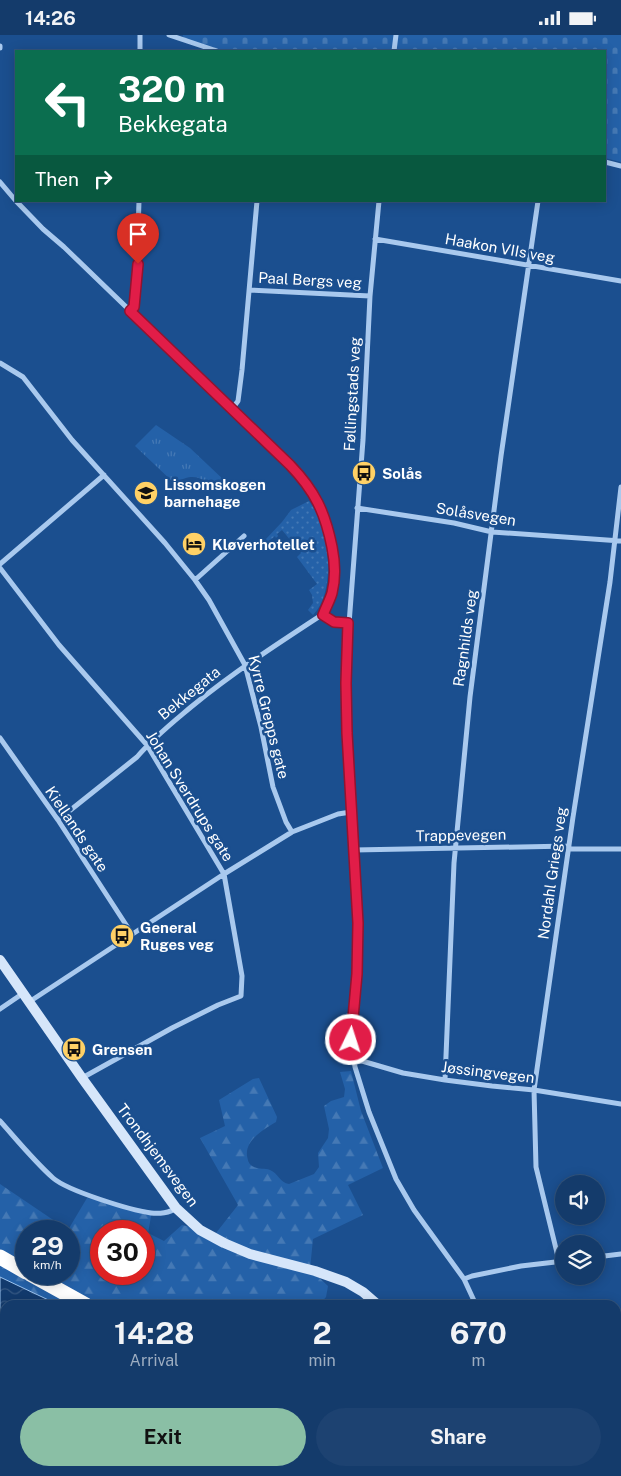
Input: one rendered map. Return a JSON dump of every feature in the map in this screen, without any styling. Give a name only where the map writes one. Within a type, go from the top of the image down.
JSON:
[{"type":"highway","points":[[0,1257],[15,1266]]},
{"type":"highway","points":[[50,1285],[77,1300]]},
{"type":"main road","name":"Trondhjemsvegen","points":[[0,960],[82,1078],[176,1207],[200,1230],[250,1254],[315,1271],[346,1282],[364,1292],[373,1300]]},
{"type":"street","points":[[140,35],[140,50]]},
{"type":"street","points":[[169,35],[214,50]]},
{"type":"street","points":[[394,50],[396,35]]},
{"type":"street","points":[[606,162],[621,166]]},
{"type":"street","points":[[0,182],[15,200]]},
{"type":"street","points":[[17,202],[300,475],[310,488],[325,515],[335,563],[332,594],[323,615],[334,622],[348,623]]},
{"type":"street","points":[[130,311],[134,307],[136,295],[139,202]]},
{"type":"street","name":"Paal Bergs veg","points":[[232,409],[238,401],[257,202]]},
{"type":"street","name":"Føllingstads veg","points":[[379,202],[370,296],[363,440],[348,623],[347,733],[358,923],[357,974],[351,1031],[354,1062],[369,1113],[396,1179],[414,1210],[464,1279],[474,1300]]},
{"type":"street","name":"Ragnhilds veg","points":[[445,1080],[455,849],[470,697],[501,455],[538,202]]},
{"type":"street","name":"Haakon VIIs veg","points":[[375,239],[621,281]]},
{"type":"street","name":"Paal Bergs veg","points":[[249,289],[370,296]]},
{"type":"street","name":"Kyrre Grepps gate","points":[[0,363],[23,377],[66,433],[165,543],[209,600],[246,665],[274,787],[286,822],[292,833]]},
{"type":"street","points":[[0,564],[104,475]]},
{"type":"street","name":"Nordahl Griegs veg","points":[[555,1236],[536,1167],[534,1090],[569,847],[618,541],[621,487]]},
{"type":"street","name":"Solåsvegen","points":[[357,508],[454,523],[492,532],[618,541]]},
{"type":"street","points":[[195,581],[244,536]]},
{"type":"street","name":"Johan Sverdrups gate","points":[[1,570],[63,650],[147,745],[224,874],[242,976],[241,996],[172,1027],[82,1078]]},
{"type":"street","name":"Bekkegata","points":[[58,820],[137,757],[147,745],[173,722],[246,665],[323,615]]},
{"type":"street","name":"Kiellands gate","points":[[0,738],[58,820],[132,934]]},
{"type":"street","points":[[0,1009],[26,998],[292,833],[338,814],[351,812]]},
{"type":"street","name":"Trappevegen","points":[[354,850],[569,847],[621,849]]},
{"type":"street","name":"Jøssingvegen","points":[[354,1062],[362,1061],[403,1073],[445,1080],[492,1087],[534,1090],[621,1104]]},
{"type":"street","points":[[0,1121],[54,1179],[109,1202],[152,1213],[171,1212],[176,1207]]},
{"type":"street","points":[[605,1256],[621,1254]]},
{"type":"street","points":[[464,1279],[521,1266],[555,1262]]},
{"type":"green space","points":[[183,35],[621,35],[621,162],[606,158],[606,50],[220,50],[182,38]]},
{"type":"green space","points":[[156,425],[190,448],[226,482],[218,489],[197,477],[187,478],[174,483],[135,446]]},
{"type":"green space","points":[[309,501],[323,528],[328,568],[324,595],[320,606],[313,615],[308,610],[313,603],[309,590],[317,584],[297,557],[301,553],[297,548],[295,550],[294,548],[296,547],[282,530],[277,534],[276,538],[275,536],[268,542],[266,539],[291,510]]},
{"type":"green space","points":[[351,1071],[361,1111],[383,1168],[348,1185],[363,1215],[313,1239],[310,1269],[328,1286],[326,1297],[323,1300],[48,1300],[17,1285],[80,1285],[80,1220],[74,1220],[87,1198],[152,1211],[150,1220],[90,1220],[90,1285],[155,1285],[155,1236],[164,1241],[182,1225],[216,1233],[238,1205],[200,1138],[225,1126],[219,1100],[253,1079],[259,1078],[277,1117],[276,1122],[252,1140],[247,1150],[248,1160],[252,1166],[270,1170],[283,1182],[289,1184],[314,1174],[319,1167],[318,1153],[328,1138],[329,1129],[324,1106],[331,1101],[344,1097],[345,1089],[340,1072]]},
{"type":"green space","points":[[0,1184],[53,1220],[15,1220],[15,1284],[0,1277]]},
{"type":"water","points":[[0,1277],[15,1285],[48,1300],[0,1300]]},
{"type":"place","name":"Solås","points":[[364,473]]},
{"type":"place","name":"Lissomskogen barnehage","points":[[146,493]]},
{"type":"place","name":"Kløverhotellet","points":[[194,544]]},
{"type":"place","name":"General Ruges veg","points":[[122,936]]},
{"type":"place","name":"Grensen","points":[[74,1049]]},
{"type":"route","points":[[138,264],[134,307],[130,311],[300,475],[310,488],[325,515],[335,563],[335,577],[332,594],[323,615],[334,622],[348,623],[347,733],[358,906],[357,974],[351,1040]]}]
